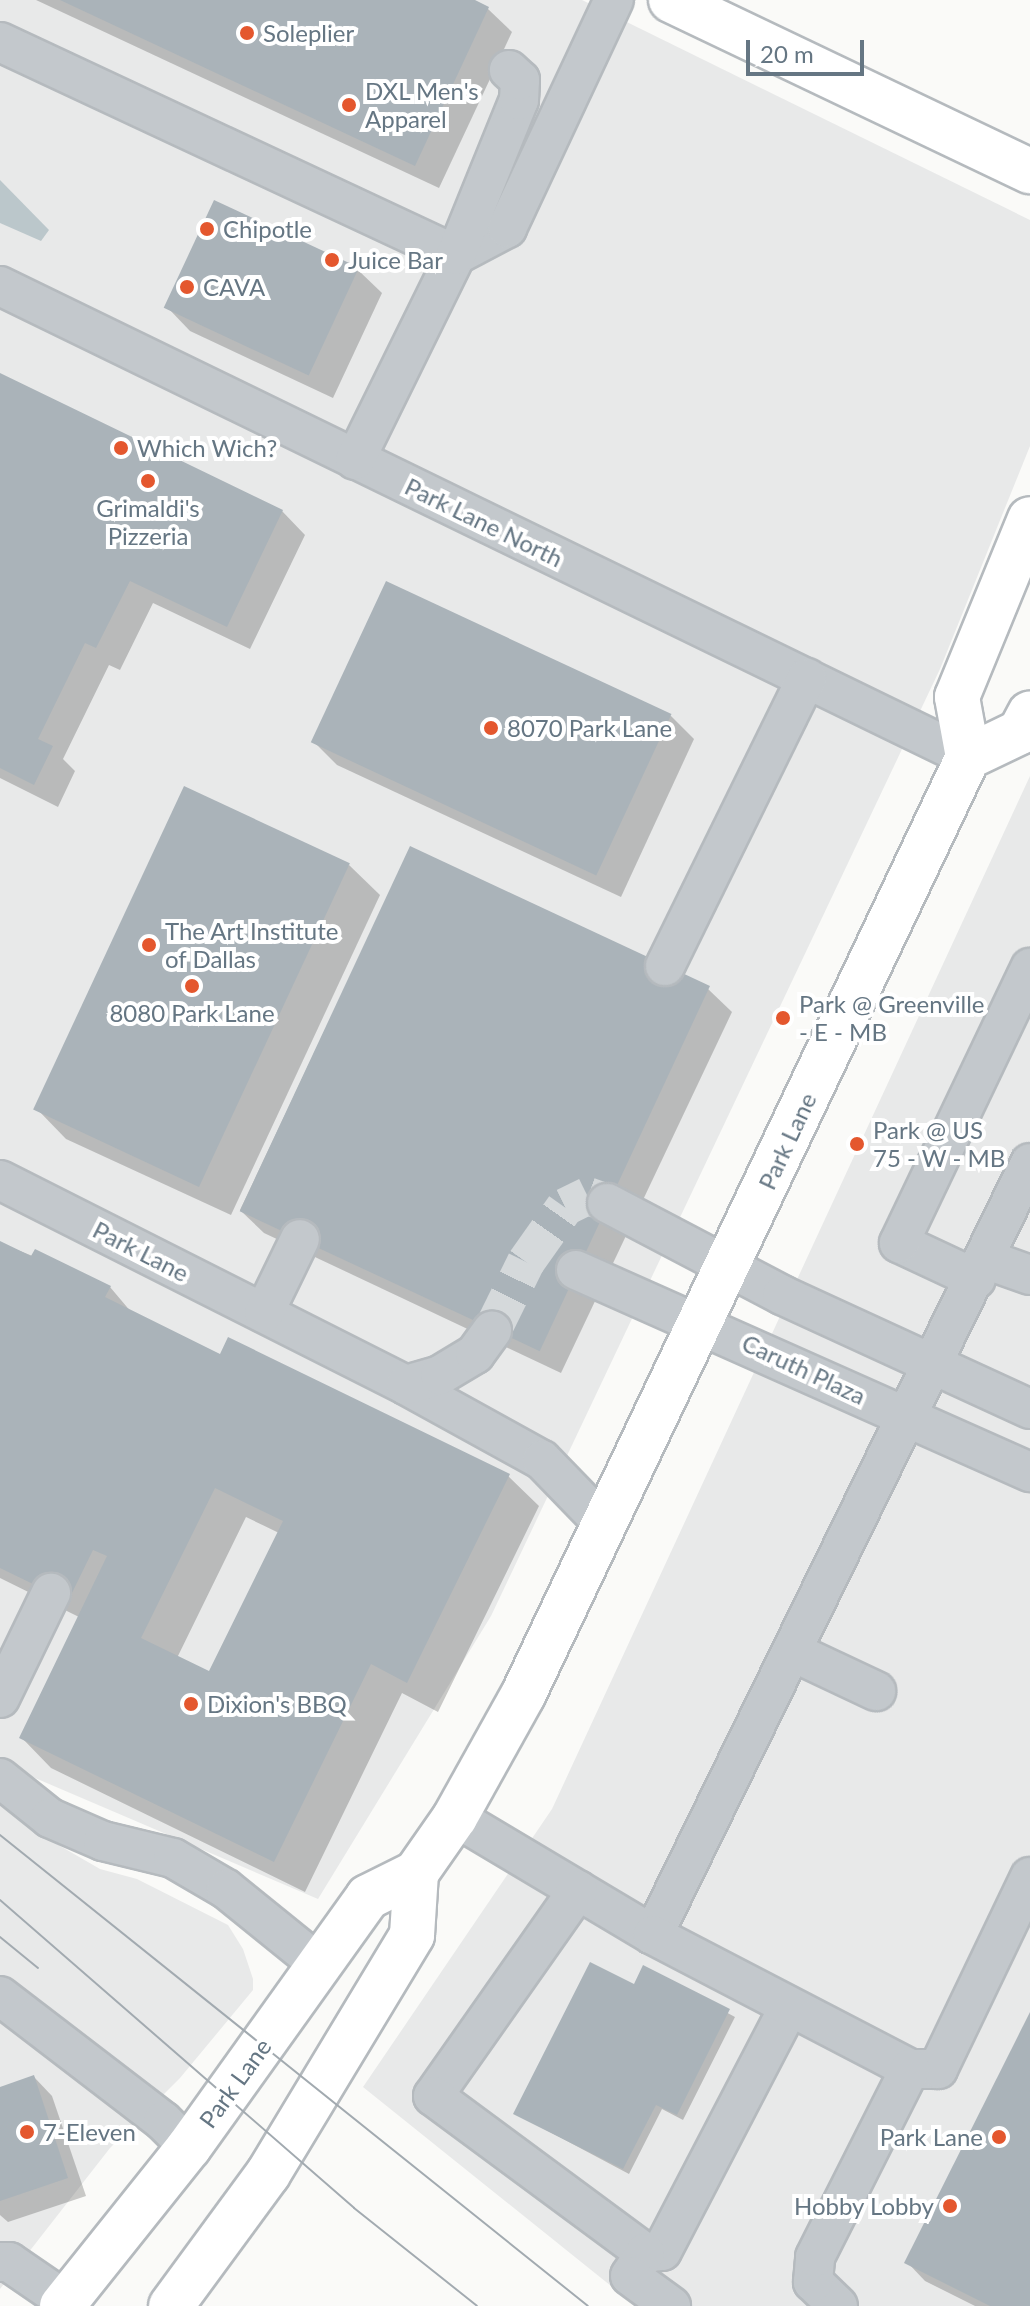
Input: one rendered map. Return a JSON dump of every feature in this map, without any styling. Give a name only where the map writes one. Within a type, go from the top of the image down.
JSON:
[{"type":"main road","points":[[671,0],[1026,166]]},
{"type":"main road","points":[[1030,519],[957,697],[968,757],[1020,732],[1030,713]]},
{"type":"main road","name":"Park Lane","points":[[64,2303],[189,2147],[368,1897],[416,1873],[455,1817],[523,1695],[968,757]]},
{"type":"main road","points":[[171,2306],[268,2174],[412,1935],[416,1873]]},
{"type":"street","points":[[456,255],[507,228],[614,0]]},
{"type":"street","points":[[0,42],[456,255]]},
{"type":"street","points":[[355,460],[456,255],[519,100],[520,80],[509,70]]},
{"type":"street","name":"Park Lane North","points":[[0,286],[968,757]]},
{"type":"street","points":[[665,966],[807,678]]},
{"type":"street","points":[[1030,968],[899,1243],[980,1269],[1030,1275]]},
{"type":"street","points":[[653,1935],[1030,1163]]},
{"type":"street","name":"Park Lane","points":[[0,1180],[406,1385],[542,1460],[604,1524]]},
{"type":"street","points":[[607,1203],[726,1267],[1030,1409]]},
{"type":"street","points":[[264,1313],[300,1239]]},
{"type":"street","name":"Caruth Plaza","points":[[576,1270],[700,1322],[1030,1472]]},
{"type":"street","points":[[406,1385],[440,1375],[475,1354],[492,1331]]},
{"type":"street","points":[[0,1698],[51,1593]]},
{"type":"street","points":[[793,1652],[876,1691]]},
{"type":"street","points":[[0,1778],[50,1818],[103,1841],[173,1858],[226,1889],[320,1965]]},
{"type":"street","points":[[455,1817],[653,1935],[910,2069],[938,2069],[1030,1877]]},
{"type":"street","points":[[578,1890],[433,2096],[645,2253],[662,2251],[789,2007]]},
{"type":"street","points":[[0,1996],[163,2121],[189,2147]]},
{"type":"street","points":[[838,2306],[813,2282],[815,2257],[910,2069]]},
{"type":"street","points":[[645,2253],[630,2276],[671,2306]]},
{"type":"street","points":[[0,2262],[9,2262],[64,2303]]},
{"type":"shaded area","points":[[0,0],[582,0],[1030,220],[1030,446],[940,669],[491,1616],[318,1899],[0,1763]]},
{"type":"shaded area","points":[[0,180],[49,230],[41,241],[0,223]]},
{"type":"shaded area","points":[[1030,776],[1030,2306],[636,2306],[363,2087],[552,1809]]},
{"type":"shaded area","points":[[0,1801],[48,1839],[100,1869],[137,1879],[228,1925],[243,1949],[253,1979],[253,1990],[180,2078],[110,2148],[0,2289]]},
{"type":"building","points":[[60,0],[475,0],[489,7],[415,166]]},
{"type":"building","points":[[214,200],[359,268],[309,375],[164,308]]},
{"type":"building","points":[[0,373],[283,510],[227,627],[130,581],[96,648],[85,643],[38,739],[53,746],[34,785],[0,768]]},
{"type":"building","name":"8070 Park Lane","points":[[386,581],[671,714],[596,875],[311,742]]},
{"type":"building","name":"8080 Park Lane","points":[[184,786],[350,863],[199,1187],[33,1110]]},
{"type":"building","points":[[410,846],[710,986],[540,1351],[240,1211]]},
{"type":"building","points":[[0,1241],[31,1256],[35,1249],[111,1286],[105,1297],[220,1354],[228,1337],[510,1474],[407,1683],[371,1664],[274,1862],[19,1738],[107,1556],[93,1550],[68,1601],[0,1568]],"holes":[[[215,1488],[283,1521],[209,1671],[141,1638]]]},
{"type":"building","points":[[590,1962],[634,1984],[643,1965],[730,2009],[677,2115],[656,2105],[623,2169],[513,2114]]},
{"type":"building","name":"Park Lane","points":[[1030,2012],[1030,2306],[990,2306],[904,2263]]},
{"type":"building","name":"7-Eleven","points":[[34,2075],[68,2178],[0,2201],[0,2087]]},
{"type":"tunnel","points":[[492,1331],[526,1262],[565,1207],[588,1196],[607,1203]]},
{"type":"tram line","points":[[0,1835],[588,2306]]},
{"type":"tram line","points":[[0,1900],[354,2208],[477,2306]]},
{"type":"tram line","points":[[0,1937],[38,1968]]},
{"type":"place","name":"Soleplier","points":[[247,33]]},
{"type":"place","name":"DXL Men's Apparel","points":[[349,105]]},
{"type":"place","name":"Chipotle","points":[[207,229]]},
{"type":"place","name":"Juice Bar","points":[[332,260]]},
{"type":"place","name":"CAVA","points":[[187,287]]},
{"type":"place","name":"Which Wich?","points":[[121,448]]},
{"type":"place","name":"Grimaldi's Pizzeria","points":[[148,481]]},
{"type":"place","name":"8070 Park Lane","points":[[491,728]]},
{"type":"place","name":"The Art Institute of Dallas","points":[[149,945]]},
{"type":"place","name":"8080 Park Lane","points":[[192,986]]},
{"type":"place","name":"Park @ Greenville - E - MB","points":[[783,1018]]},
{"type":"place","name":"Park @ US 75 - W - MB","points":[[857,1144]]},
{"type":"place","name":"Dixion's BBQ","points":[[191,1704]]},
{"type":"place","name":"7-Eleven","points":[[27,2132]]},
{"type":"place","name":"Park Lane","points":[[999,2137]]},
{"type":"place","name":"Hobby Lobby","points":[[950,2206]]}]
